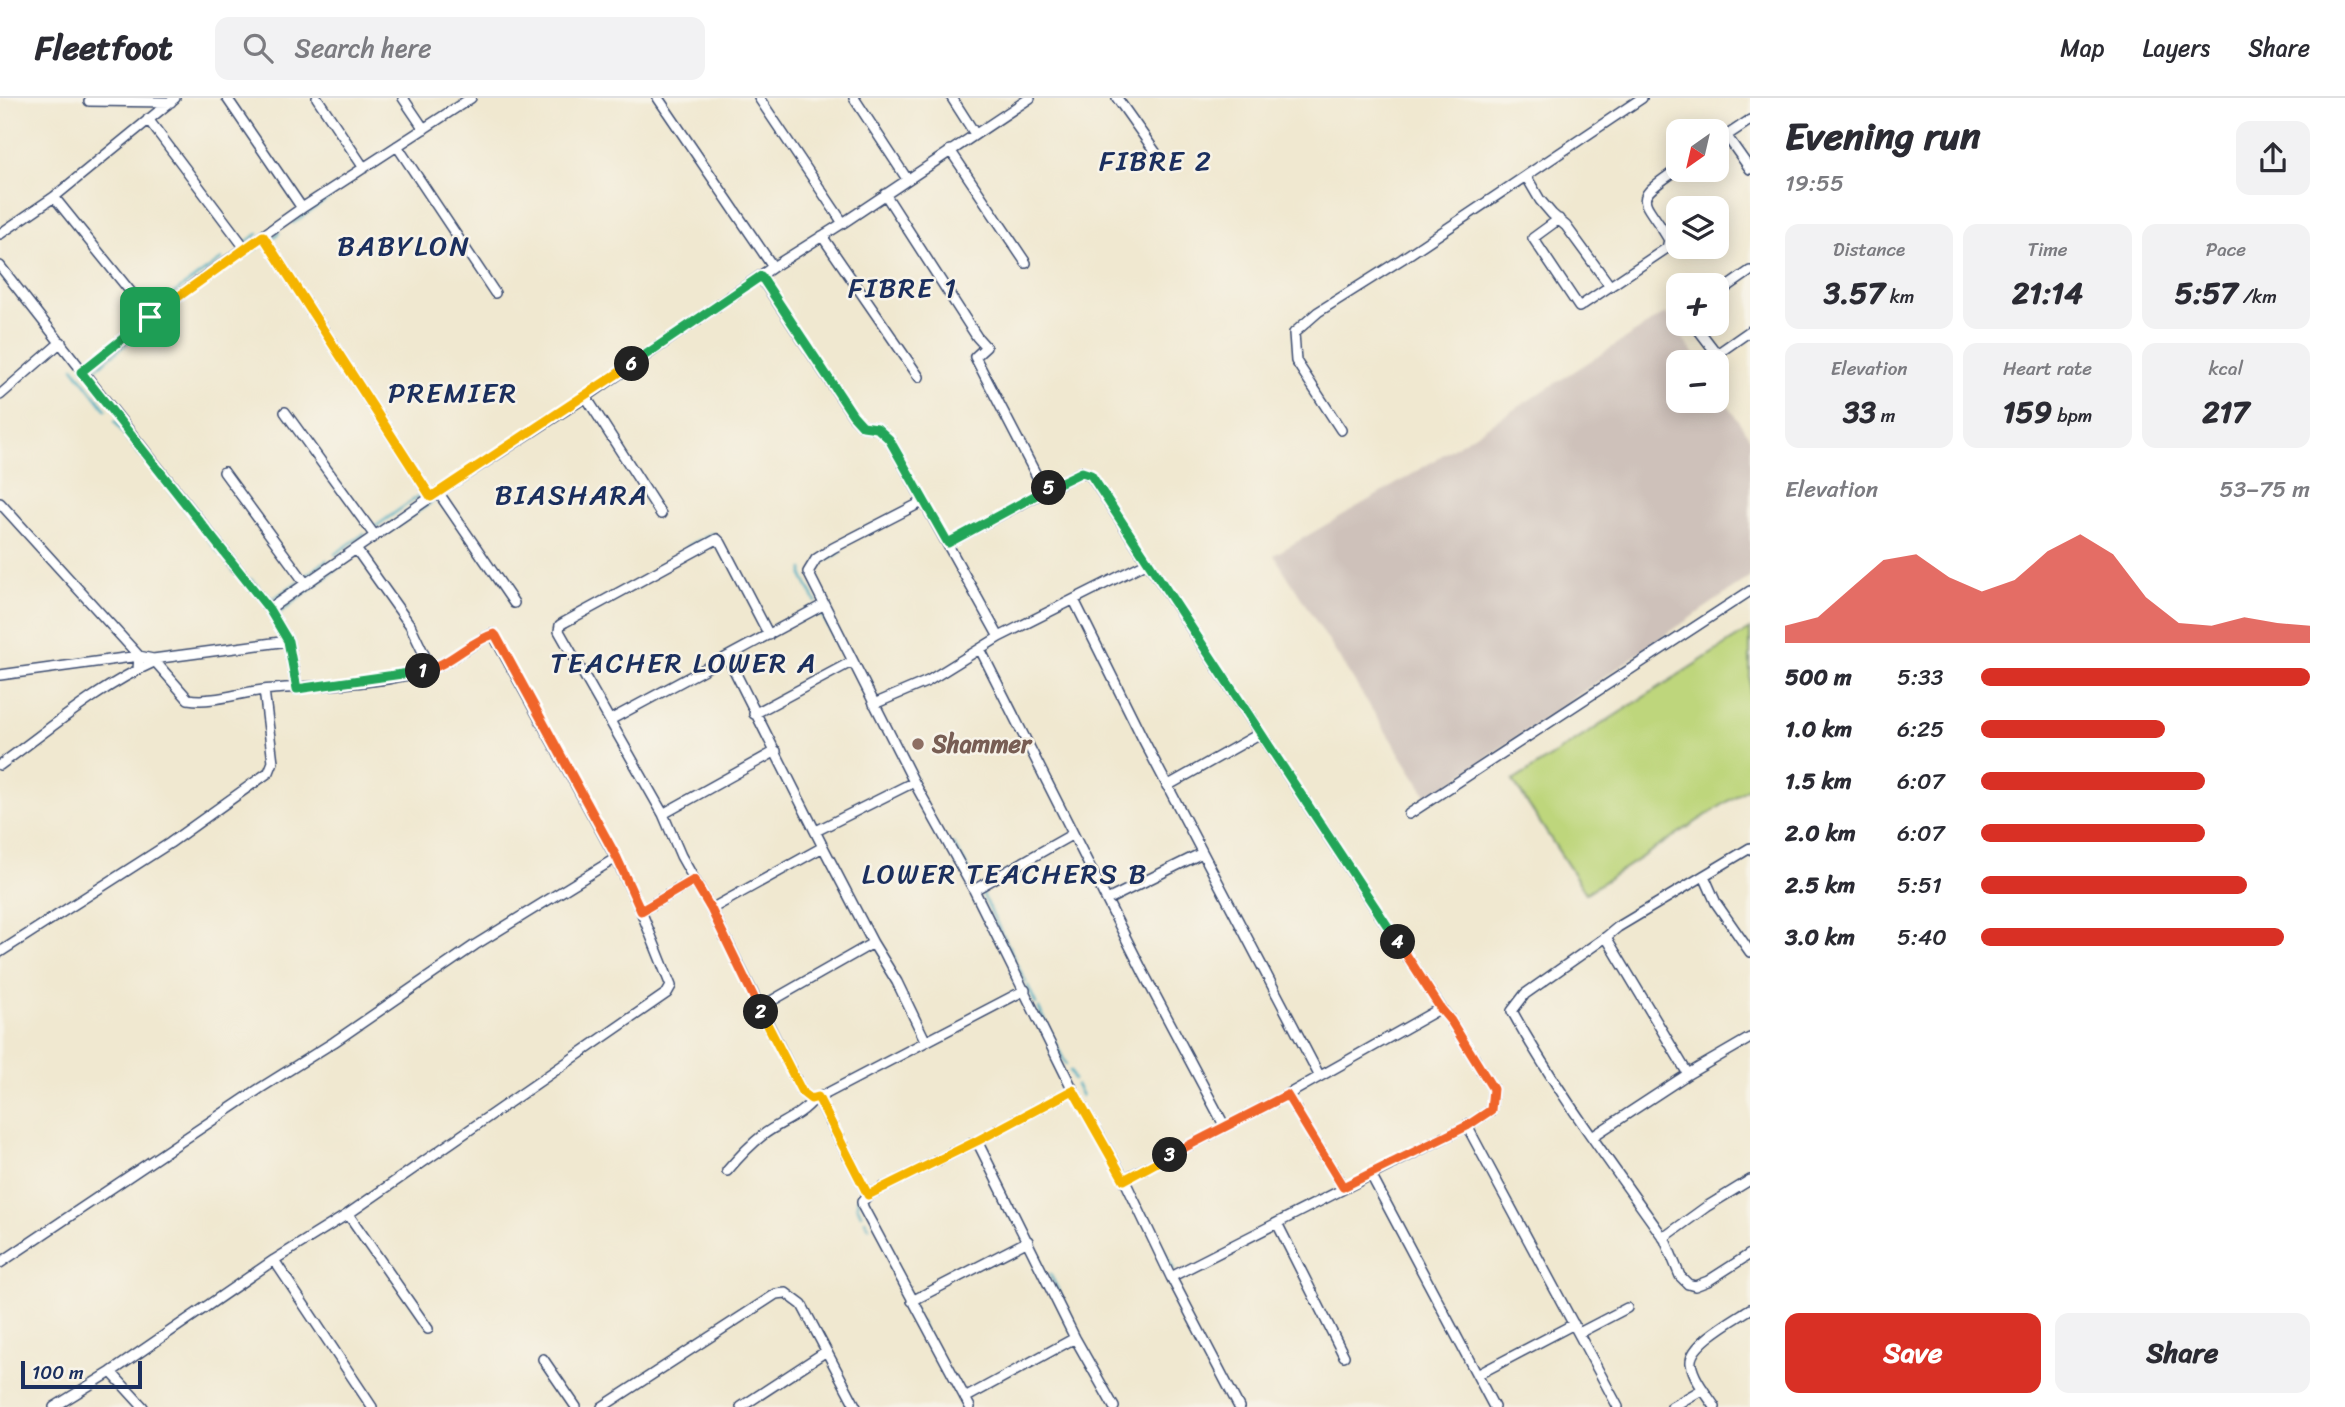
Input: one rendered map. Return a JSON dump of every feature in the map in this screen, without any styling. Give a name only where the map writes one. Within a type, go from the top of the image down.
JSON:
[{"type":"street","points":[[227,98],[302,208]]},
{"type":"street","points":[[317,98],[364,168]]},
{"type":"street","points":[[403,98],[424,129]]},
{"type":"street","points":[[81,372],[150,317],[245,248],[471,98]]},
{"type":"street","points":[[658,98],[773,267]]},
{"type":"street","points":[[759,98],[843,223]]},
{"type":"street","points":[[854,98],[907,179]]},
{"type":"street","points":[[952,98],[975,134]]},
{"type":"street","points":[[269,609],[434,494],[586,397],[773,267],[1030,98]]},
{"type":"street","points":[[1117,98],[1156,153]]},
{"type":"street","points":[[1340,430],[1296,360],[1294,333],[1318,312],[1643,98]]},
{"type":"street","points":[[89,101],[173,100]]},
{"type":"street","points":[[0,234],[54,197],[173,100]]},
{"type":"street","points":[[148,119],[245,248]]},
{"type":"street","points":[[1729,133],[1750,120]]},
{"type":"street","points":[[1729,139],[1750,169]]},
{"type":"street","points":[[397,146],[495,293]]},
{"type":"street","points":[[950,150],[1026,263]]},
{"type":"street","points":[[1526,177],[1540,200],[1566,226],[1609,286]]},
{"type":"street","points":[[1559,219],[1533,238],[1579,307],[1667,248],[1669,240],[1645,200],[1647,192],[1666,178]]},
{"type":"street","points":[[884,194],[986,347],[975,356],[1044,490]]},
{"type":"street","points":[[54,197],[150,317]]},
{"type":"street","points":[[263,236],[434,494],[514,603]]},
{"type":"street","points":[[822,236],[919,377]]},
{"type":"street","points":[[0,266],[269,609],[288,641],[297,689]]},
{"type":"street","points":[[1729,286],[1750,271]]},
{"type":"street","points":[[761,276],[853,415],[863,426],[877,428],[889,439],[999,637]]},
{"type":"street","points":[[1703,336],[1717,354],[1750,331]]},
{"type":"street","points":[[0,395],[61,342]]},
{"type":"street","points":[[586,397],[661,514]]},
{"type":"street","points":[[285,412],[375,536]]},
{"type":"street","points":[[224,472],[306,584]]},
{"type":"street","points":[[948,543],[1044,490],[1082,472],[1087,473],[1104,494],[1493,1089],[1491,1110],[1467,1126],[1171,1277]]},
{"type":"street","points":[[924,501],[816,559],[808,572],[914,782],[974,890],[1073,1090],[1124,1180],[1239,1407]]},
{"type":"street","points":[[0,503],[139,656],[138,669]]},
{"type":"street","points":[[769,635],[717,539],[560,625],[559,631],[663,814],[802,1092],[816,1098],[868,1195]]},
{"type":"street","points":[[356,549],[410,625],[431,669]]},
{"type":"street","points":[[874,704],[928,681],[999,637],[1148,562]]},
{"type":"street","points":[[1409,814],[1750,591]]},
{"type":"street","points":[[1074,600],[1167,786],[1319,1075]]},
{"type":"street","points":[[610,720],[823,605]]},
{"type":"street","points":[[0,675],[139,656],[154,661],[188,699],[199,700],[264,690],[297,689],[394,677],[431,669],[447,662],[485,636],[494,634],[617,858],[670,981],[667,993],[348,1214],[274,1259],[111,1373],[54,1407]]},
{"type":"street","points":[[1,763],[81,706],[154,661],[288,641]]},
{"type":"street","points":[[980,649],[1225,1127]]},
{"type":"street","points":[[729,658],[754,714],[776,751],[823,848],[873,943],[897,982],[925,1040]]},
{"type":"street","points":[[754,714],[853,661]]},
{"type":"street","points":[[0,952],[170,843],[269,772],[273,762],[264,690]]},
{"type":"street","points":[[1167,786],[1259,734]]},
{"type":"street","points":[[663,814],[776,751]]},
{"type":"street","points":[[816,831],[914,782]]},
{"type":"street","points":[[974,890],[1073,834]]},
{"type":"street","points":[[711,909],[823,848]]},
{"type":"street","points":[[1750,848],[1618,927],[1525,995],[1512,1011],[1592,1137],[1665,1240],[1680,1276],[1688,1284],[1695,1286],[1708,1281],[1750,1254]]},
{"type":"street","points":[[1107,900],[1202,853]]},
{"type":"street","points":[[0,1263],[334,1042],[475,945],[617,858]]},
{"type":"street","points":[[1704,876],[1716,903],[1750,952]]},
{"type":"street","points":[[641,911],[694,880]]},
{"type":"street","points":[[1606,937],[1688,1074]]},
{"type":"street","points":[[759,1008],[873,943]]},
{"type":"street","points":[[727,1171],[765,1133],[790,1120],[816,1098],[1025,990]]},
{"type":"street","points":[[1124,1180],[1287,1095],[1441,1009]]},
{"type":"street","points":[[1592,1137],[1688,1074],[1750,1038]]},
{"type":"street","points":[[1073,1090],[868,1195],[862,1202],[967,1403],[1075,1338]]},
{"type":"street","points":[[1287,1095],[1343,1187]]},
{"type":"street","points":[[1467,1126],[1618,1407]]},
{"type":"street","points":[[977,1141],[1075,1338],[1114,1407]]},
{"type":"street","points":[[1371,1175],[1494,1407]]},
{"type":"street","points":[[1665,1240],[1666,1236],[1706,1207],[1750,1180]]},
{"type":"street","points":[[348,1214],[428,1329]]},
{"type":"street","points":[[1277,1223],[1344,1356]]},
{"type":"street","points":[[912,1301],[1028,1241]]},
{"type":"street","points":[[274,1259],[372,1407]]},
{"type":"street","points":[[602,1407],[776,1294],[786,1293],[802,1305],[856,1407]]},
{"type":"street","points":[[1477,1375],[1627,1308]]},
{"type":"street","points":[[1715,1407],[1691,1365],[1692,1356],[1703,1340],[1750,1309]]},
{"type":"street","points":[[741,1407],[825,1352]]},
{"type":"street","points":[[543,1359],[576,1407]]},
{"type":"street","points":[[111,1373],[143,1407]]},
{"type":"street","points":[[1672,1407],[1703,1390]]},
{"type":"shaded area","points":[[1666,313],[1666,336],[1681,336],[1691,350],[1666,350],[1666,413],[1729,413],[1729,407],[1750,438],[1750,577],[1428,798],[1274,555],[1403,480]]},
{"type":"green space","points":[[1750,629],[1750,787],[1586,893],[1513,781]]},
{"type":"waterway","points":[[293,223],[329,198]]},
{"type":"waterway","points":[[271,239],[279,233]]},
{"type":"waterway","points":[[246,242],[258,234]]},
{"type":"waterway","points":[[246,255],[260,246]]},
{"type":"waterway","points":[[150,310],[222,259]]},
{"type":"waterway","points":[[202,286],[219,274]]},
{"type":"waterway","points":[[182,300],[197,289]]},
{"type":"waterway","points":[[95,369],[177,303]]},
{"type":"waterway","points":[[138,320],[145,315]]},
{"type":"waterway","points":[[73,367],[106,410]]},
{"type":"waterway","points":[[115,421],[129,442]]},
{"type":"waterway","points":[[133,447],[155,472]]},
{"type":"waterway","points":[[159,477],[235,573]]},
{"type":"waterway","points":[[375,527],[423,493]]},
{"type":"waterway","points":[[387,533],[436,499]]},
{"type":"waterway","points":[[704,538],[712,533]]},
{"type":"waterway","points":[[335,554],[364,534]]},
{"type":"waterway","points":[[687,547],[699,540]]},
{"type":"waterway","points":[[816,574],[817,565],[841,552]]},
{"type":"waterway","points":[[279,613],[355,555]]},
{"type":"waterway","points":[[307,575],[327,560]]},
{"type":"waterway","points":[[803,569],[803,577],[816,602]]},
{"type":"waterway","points":[[250,579],[258,586]]},
{"type":"waterway","points":[[265,593],[271,599],[275,598],[299,581]]},
{"type":"waterway","points":[[813,615],[821,613],[848,661]]},
{"type":"waterway","points":[[866,677],[874,693]]},
{"type":"waterway","points":[[953,844],[975,880]]},
{"type":"waterway","points":[[981,891],[1001,932]]},
{"type":"waterway","points":[[1003,935],[1006,942]]},
{"type":"waterway","points":[[1008,945],[1015,961]]},
{"type":"waterway","points":[[1017,965],[1026,982]]},
{"type":"waterway","points":[[1028,986],[1036,1004]]},
{"type":"waterway","points":[[1039,1008],[1047,1027]]},
{"type":"waterway","points":[[1051,1035],[1066,1064]]},
{"type":"waterway","points":[[1070,1071],[1074,1080]]},
{"type":"waterway","points":[[1076,1085],[1082,1096]]},
{"type":"waterway","points":[[1091,1130],[1096,1139]]},
{"type":"waterway","points":[[858,1198],[857,1205],[861,1214]]},
{"type":"waterway","points":[[1145,1214],[1174,1270]]},
{"type":"waterway","points":[[865,1220],[869,1227]]},
{"type":"waterway","points":[[1050,1274],[1068,1310]]},
{"type":"waterway","points":[[911,1306],[915,1313]]},
{"type":"waterway","points":[[1070,1315],[1074,1323]]},
{"type":"waterway","points":[[920,1322],[932,1348]]},
{"type":"place","name":"Shammer","points":[[918,744]]},
{"type":"district","name":"FIBRE 2","points":[[1156,160]]},
{"type":"district","name":"BABYLON","points":[[404,245]]},
{"type":"district","name":"FIBRE 1","points":[[903,287]]},
{"type":"district","name":"PREMIER","points":[[453,392]]},
{"type":"district","name":"BIASHARA","points":[[572,494]]},
{"type":"district","name":"TEACHER LOWER A","points":[[684,662]]},
{"type":"district","name":"LOWER TEACHERS B","points":[[1005,873]]},
{"type":"route","points":[[263,236],[431,497],[586,397],[761,276],[853,415],[863,426],[877,428],[889,439],[948,543],[1079,473],[1091,475],[1259,734],[1451,1021],[1493,1089],[1491,1110],[1467,1126],[1343,1187],[1287,1095],[1124,1180],[1073,1090],[868,1195],[818,1097],[811,1099],[802,1092],[694,880],[641,911],[617,858],[494,634],[485,636],[447,662],[431,669],[394,677],[297,689],[288,641],[269,609],[81,372],[150,317],[263,236]]}]
